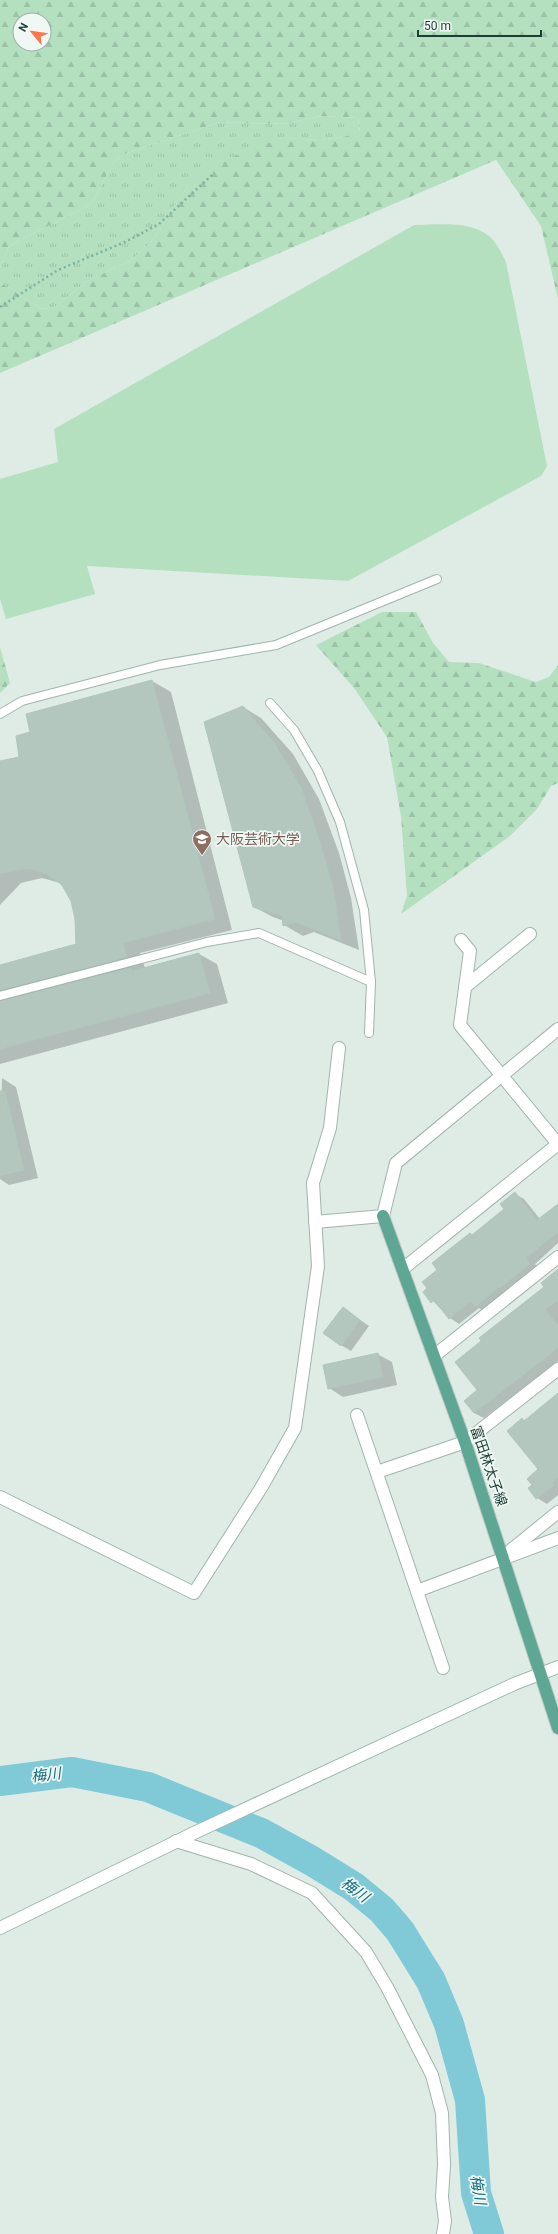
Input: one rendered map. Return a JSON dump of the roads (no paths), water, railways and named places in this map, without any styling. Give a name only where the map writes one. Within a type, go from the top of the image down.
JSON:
[{"type":"main road","name":"富田林太子線","points":[[383,1216],[404,1268],[465,1442],[503,1557],[539,1674],[558,1728]]},
{"type":"street","points":[[465,987],[530,934]]},
{"type":"street","points":[[404,1268],[558,1144],[460,1025],[470,951],[461,940]]},
{"type":"street","points":[[315,1222],[383,1216],[396,1163],[558,1029]]},
{"type":"street","points":[[0,1497],[194,1593],[261,1488],[295,1428],[318,1266],[313,1183],[330,1128],[338,1048]]},
{"type":"street","points":[[434,1356],[558,1256]]},
{"type":"street","points":[[377,1472],[465,1442],[558,1369]]},
{"type":"street","points":[[357,1415],[443,1668]]},
{"type":"street","points":[[503,1557],[558,1512]]},
{"type":"street","points":[[417,1591],[503,1557],[558,1538]]},
{"type":"street","points":[[0,1928],[176,1841],[539,1674],[558,1667]]},
{"type":"street","points":[[176,1841],[251,1864],[312,1892],[366,1952],[388,1987],[432,2074],[442,2113],[444,2165],[442,2197],[445,2221],[443,2234]]},
{"type":"lane","points":[[0,714],[22,701],[160,665],[276,645],[437,580]]},
{"type":"lane","points":[[270,703],[294,730],[318,771],[340,822],[364,910],[371,982],[369,1033]]},
{"type":"lane","points":[[0,996],[207,942],[259,933],[371,982]]},
{"type":"waterway","name":"梅川","points":[[0,1781],[72,1772],[148,1787],[261,1833],[312,1861],[354,1887],[382,1910],[400,1931],[431,1981],[449,2024],[470,2100],[476,2193],[489,2234]]},
{"type":"place","name":"大阪芸術大学","points":[[202,856]]}]
